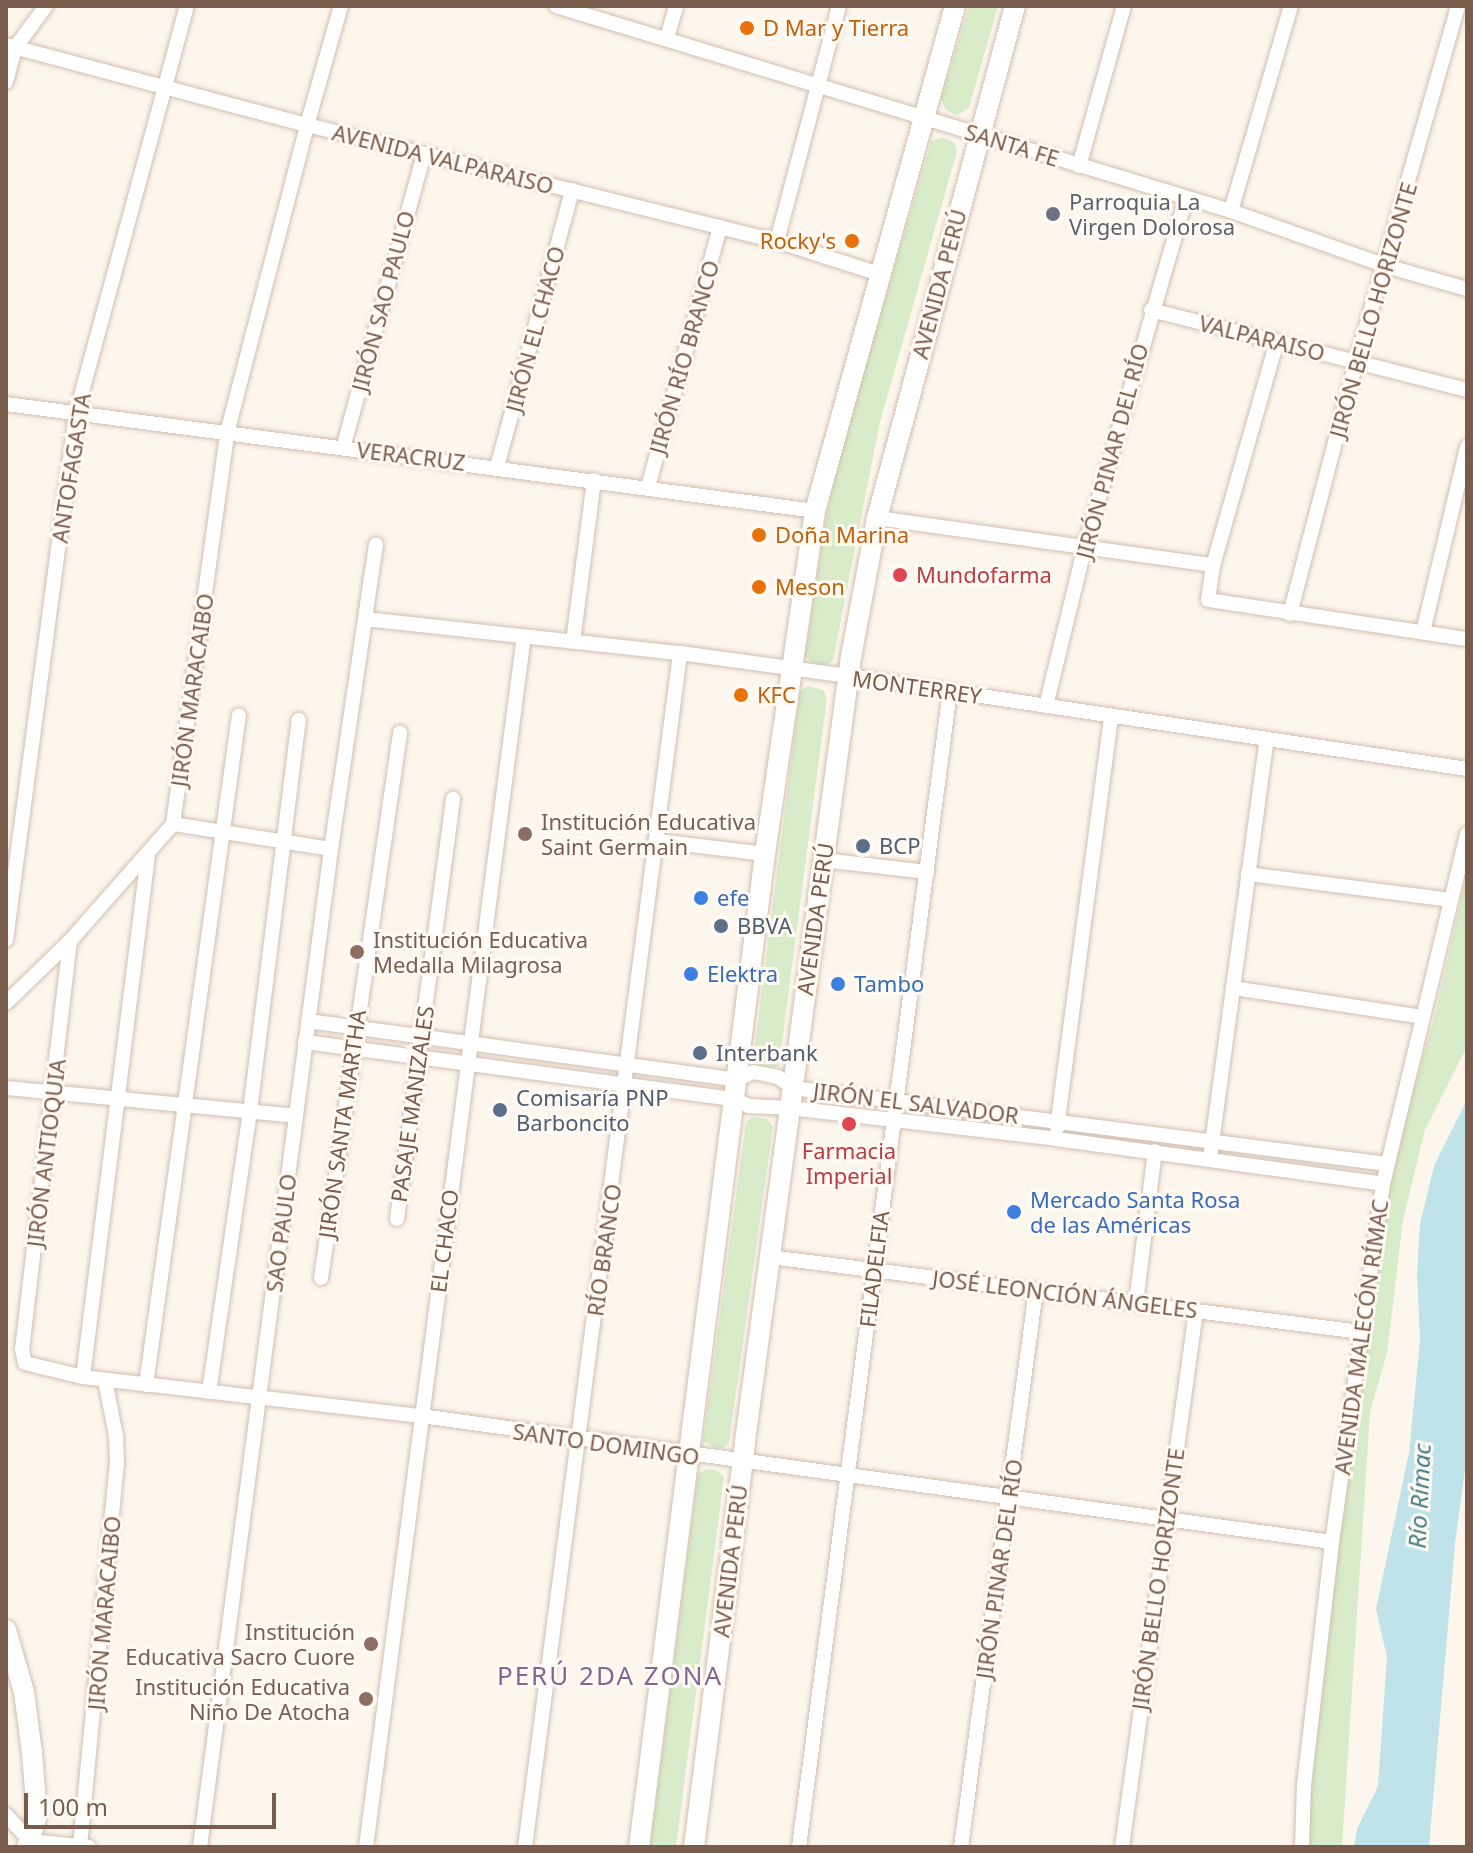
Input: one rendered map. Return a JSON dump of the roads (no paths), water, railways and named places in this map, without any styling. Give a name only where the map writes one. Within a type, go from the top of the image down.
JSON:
[{"type":"main road","points":[[639,1847],[765,854],[815,511],[955,6]]},
{"type":"main road","name":"AVENIDA PERÚ","points":[[694,1847],[742,1463],[848,676],[877,518],[1015,6]]},
{"type":"main road","points":[[6,1630],[24,1692],[32,1753],[37,1815],[29,1845]]},
{"type":"street","points":[[6,82],[10,46],[46,6]]},
{"type":"street","name":"ANTOFAGASTA","points":[[6,940],[76,414],[187,6]]},
{"type":"street","name":"JIRÓN MARACAIBO","points":[[173,824],[227,433],[341,6]]},
{"type":"street","name":"SANTA FE","points":[[556,6],[1231,211],[1386,266],[1467,289]]},
{"type":"street","points":[[667,38],[676,6]]},
{"type":"street","points":[[777,241],[839,6]]},
{"type":"street","points":[[1079,166],[1124,6]]},
{"type":"street","points":[[1231,211],[1291,6]]},
{"type":"street","name":"JIRÓN BELLO HORIZONTE","points":[[1290,614],[1356,362],[1460,27],[1458,6]]},
{"type":"street","name":"AVENIDA VALPARAISO","points":[[10,46],[307,125],[777,241],[879,274]]},
{"type":"street","name":"JIRÓN SAO PAULO","points":[[343,448],[424,154]]},
{"type":"street","name":"JIRÓN EL CHACO","points":[[497,467],[572,190]]},
{"type":"street","name":"JIRÓN PINAR DEL RÍO","points":[[1046,706],[1085,546],[1186,198]]},
{"type":"street","name":"JIRÓN RÍO BRANCO","points":[[648,487],[720,227]]},
{"type":"street","name":"VALPARAISO","points":[[1151,310],[1467,390]]},
{"type":"street","points":[[1277,341],[1213,565],[1208,600],[1467,639]]},
{"type":"street","name":"VERACRUZ","points":[[6,404],[815,511]]},
{"type":"street","points":[[1423,632],[1467,447]]},
{"type":"street","points":[[573,642],[594,480]]},
{"type":"street","points":[[877,518],[1213,565]]},
{"type":"street","name":"SAO PAULO","points":[[200,1847],[331,849],[376,544]]},
{"type":"street","name":"MONTERREY","points":[[365,619],[680,653],[1467,769]]},
{"type":"street","name":"EL CHACO","points":[[366,1847],[524,636]]},
{"type":"street","name":"RÍO BRANCO","points":[[525,1847],[680,653]]},
{"type":"street","name":"FILADELFIA","points":[[799,1847],[950,691]]},
{"type":"street","points":[[146,1385],[239,715]]},
{"type":"street","points":[[1056,1139],[1111,716]]},
{"type":"street","points":[[209,1392],[250,1111],[299,720]]},
{"type":"street","name":"JIRÓN SANTA MARTHA","points":[[321,1278],[400,733]]},
{"type":"street","points":[[1211,1158],[1267,739]]},
{"type":"street","name":"PASAJE MANIZALES","points":[[397,1219],[453,799]]},
{"type":"street","points":[[6,1003],[70,941],[173,824],[331,849]]},
{"type":"street","name":"AVENIDA MALECÓN RÍMAC","points":[[1302,1847],[1304,1785],[1332,1542],[1383,1184],[1467,834]]},
{"type":"street","points":[[658,841],[765,854]]},
{"type":"street","points":[[83,1377],[148,855]]},
{"type":"street","points":[[823,860],[927,872]]},
{"type":"street","points":[[1248,874],[1450,900]]},
{"type":"street","name":"JIRÓN ANTIOQUIA","points":[[25,1363],[22,1349],[55,1090],[70,941]]},
{"type":"street","points":[[1233,988],[1422,1017]]},
{"type":"street","name":"JIRÓN EL SALVADOR","points":[[308,1021],[628,1066],[735,1089],[749,1106],[791,1098],[896,1101],[1387,1164]]},
{"type":"street","name":"JIRÓN EL SALVADOR","points":[[305,1042],[626,1085],[735,1089],[753,1072],[778,1077],[791,1098],[893,1119],[1211,1158],[1383,1184]]},
{"type":"street","points":[[6,1088],[118,1096],[296,1116]]},
{"type":"street","points":[[1136,1303],[1155,1151]]},
{"type":"street","name":"JOSÉ LEONCIÓN ÁNGELES","points":[[770,1257],[1361,1332]]},
{"type":"street","name":"JIRÓN PINAR DEL RÍO","points":[[961,1847],[1036,1290]]},
{"type":"street","name":"JIRÓN BELLO HORIZONTE","points":[[1122,1847],[1196,1311]]},
{"type":"street","name":"SANTO DOMINGO","points":[[25,1363],[83,1377],[421,1416],[689,1456],[1332,1542]]},
{"type":"street","name":"JIRÓN MARACAIBO","points":[[80,1846],[117,1464],[105,1380]]},
{"type":"street","points":[[6,1815],[29,1845],[89,1847]]},
{"type":"water","name":"Río Rímac","points":[[1467,1100],[1467,1454],[1455,1544],[1429,1847],[1354,1847],[1357,1829],[1378,1786],[1387,1657],[1376,1609],[1409,1453],[1420,1341],[1417,1274],[1420,1224],[1434,1166]]},
{"type":"place","name":"D Mar y Tierra","points":[[747,28]]},
{"type":"place","name":"Parroquia La Virgen Dolorosa","points":[[1053,214]]},
{"type":"place","name":"Rocky's","points":[[852,241]]},
{"type":"place","name":"Doña Marina","points":[[759,535]]},
{"type":"place","name":"Mundofarma","points":[[900,575]]},
{"type":"place","name":"Meson","points":[[759,587]]},
{"type":"place","name":"KFC","points":[[741,695]]},
{"type":"place","name":"Institución Educativa Saint Germain","points":[[525,834]]},
{"type":"place","name":"BCP","points":[[863,846]]},
{"type":"place","name":"efe","points":[[701,898]]},
{"type":"place","name":"BBVA","points":[[721,926]]},
{"type":"place","name":"Institución Educativa Medalla Milagrosa","points":[[357,952]]},
{"type":"place","name":"Elektra","points":[[691,974]]},
{"type":"place","name":"Tambo","points":[[838,984]]},
{"type":"place","name":"Interbank","points":[[700,1053]]},
{"type":"place","name":"Comisaría PNP Barboncito","points":[[500,1110]]},
{"type":"place","name":"Farmacia Imperial","points":[[849,1124]]},
{"type":"place","name":"Mercado Santa Rosa de las Américas","points":[[1014,1212]]},
{"type":"place","name":"Institución Educativa Sacro Cuore","points":[[371,1644]]},
{"type":"place","name":"Institución Educativa Niño De Atocha","points":[[366,1699]]},
{"type":"district","name":"PERÚ 2DA ZONA","points":[[610,1676]]}]
